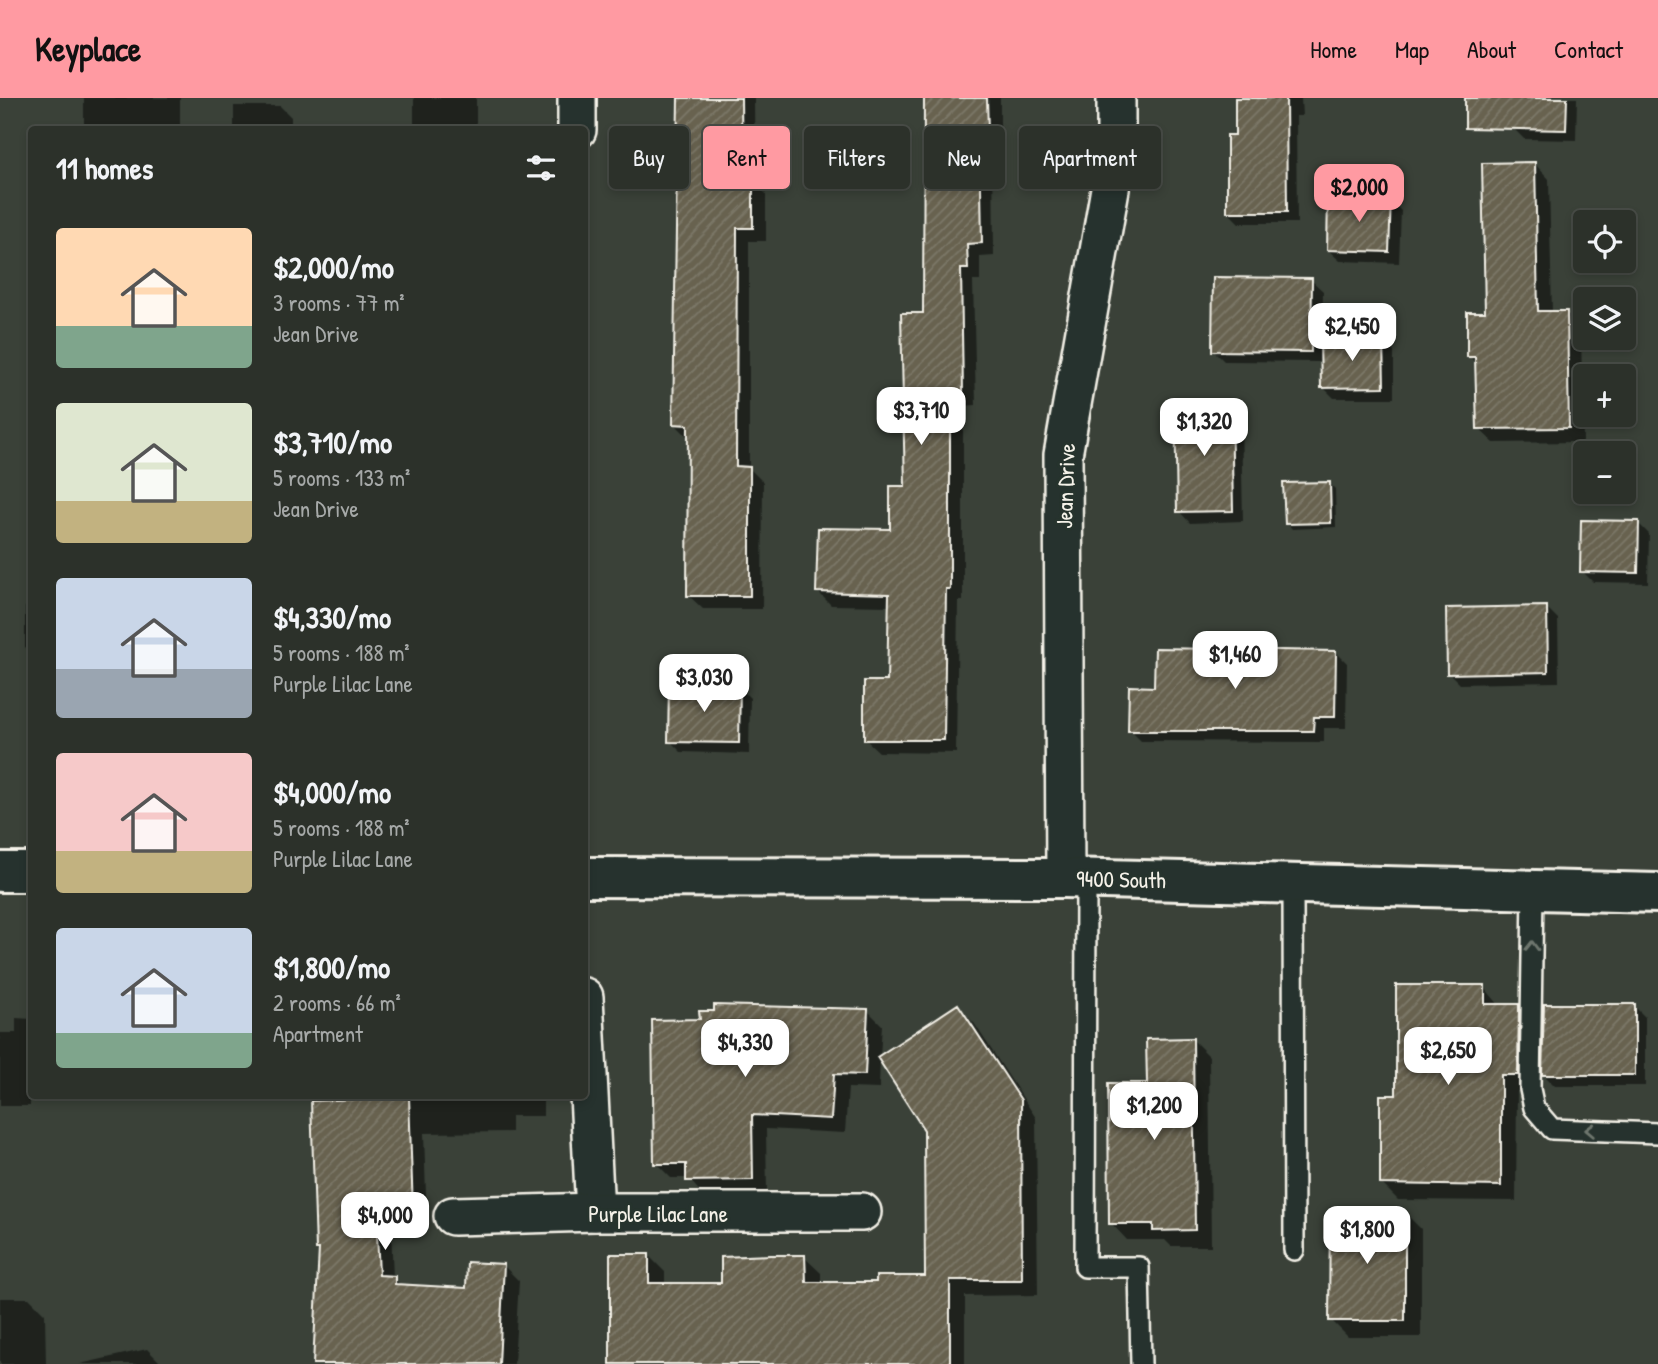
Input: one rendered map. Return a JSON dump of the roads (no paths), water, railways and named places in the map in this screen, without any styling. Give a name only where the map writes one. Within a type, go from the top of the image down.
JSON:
[{"type":"street","points":[[577,98],[577,126]]},
{"type":"street","name":"Jean Drive","points":[[1075,878],[1063,455],[1116,155],[1116,98]]},
{"type":"street","points":[[0,872],[28,872]]},
{"type":"street","name":"9400 South","points":[[588,877],[1075,878],[1658,893]]},
{"type":"street","points":[[588,1075],[595,1212]]},
{"type":"street","name":"Purple Lilac Lane","points":[[453,1216],[595,1212],[862,1212]]},
{"type":"lane","points":[[1075,878],[1085,1267],[1139,1267],[1141,1364]]},
{"type":"lane","points":[[1293,884],[1294,1250]]},
{"type":"lane","points":[[1533,890],[1530,1089],[1534,1108],[1552,1129],[1658,1133]]}]
